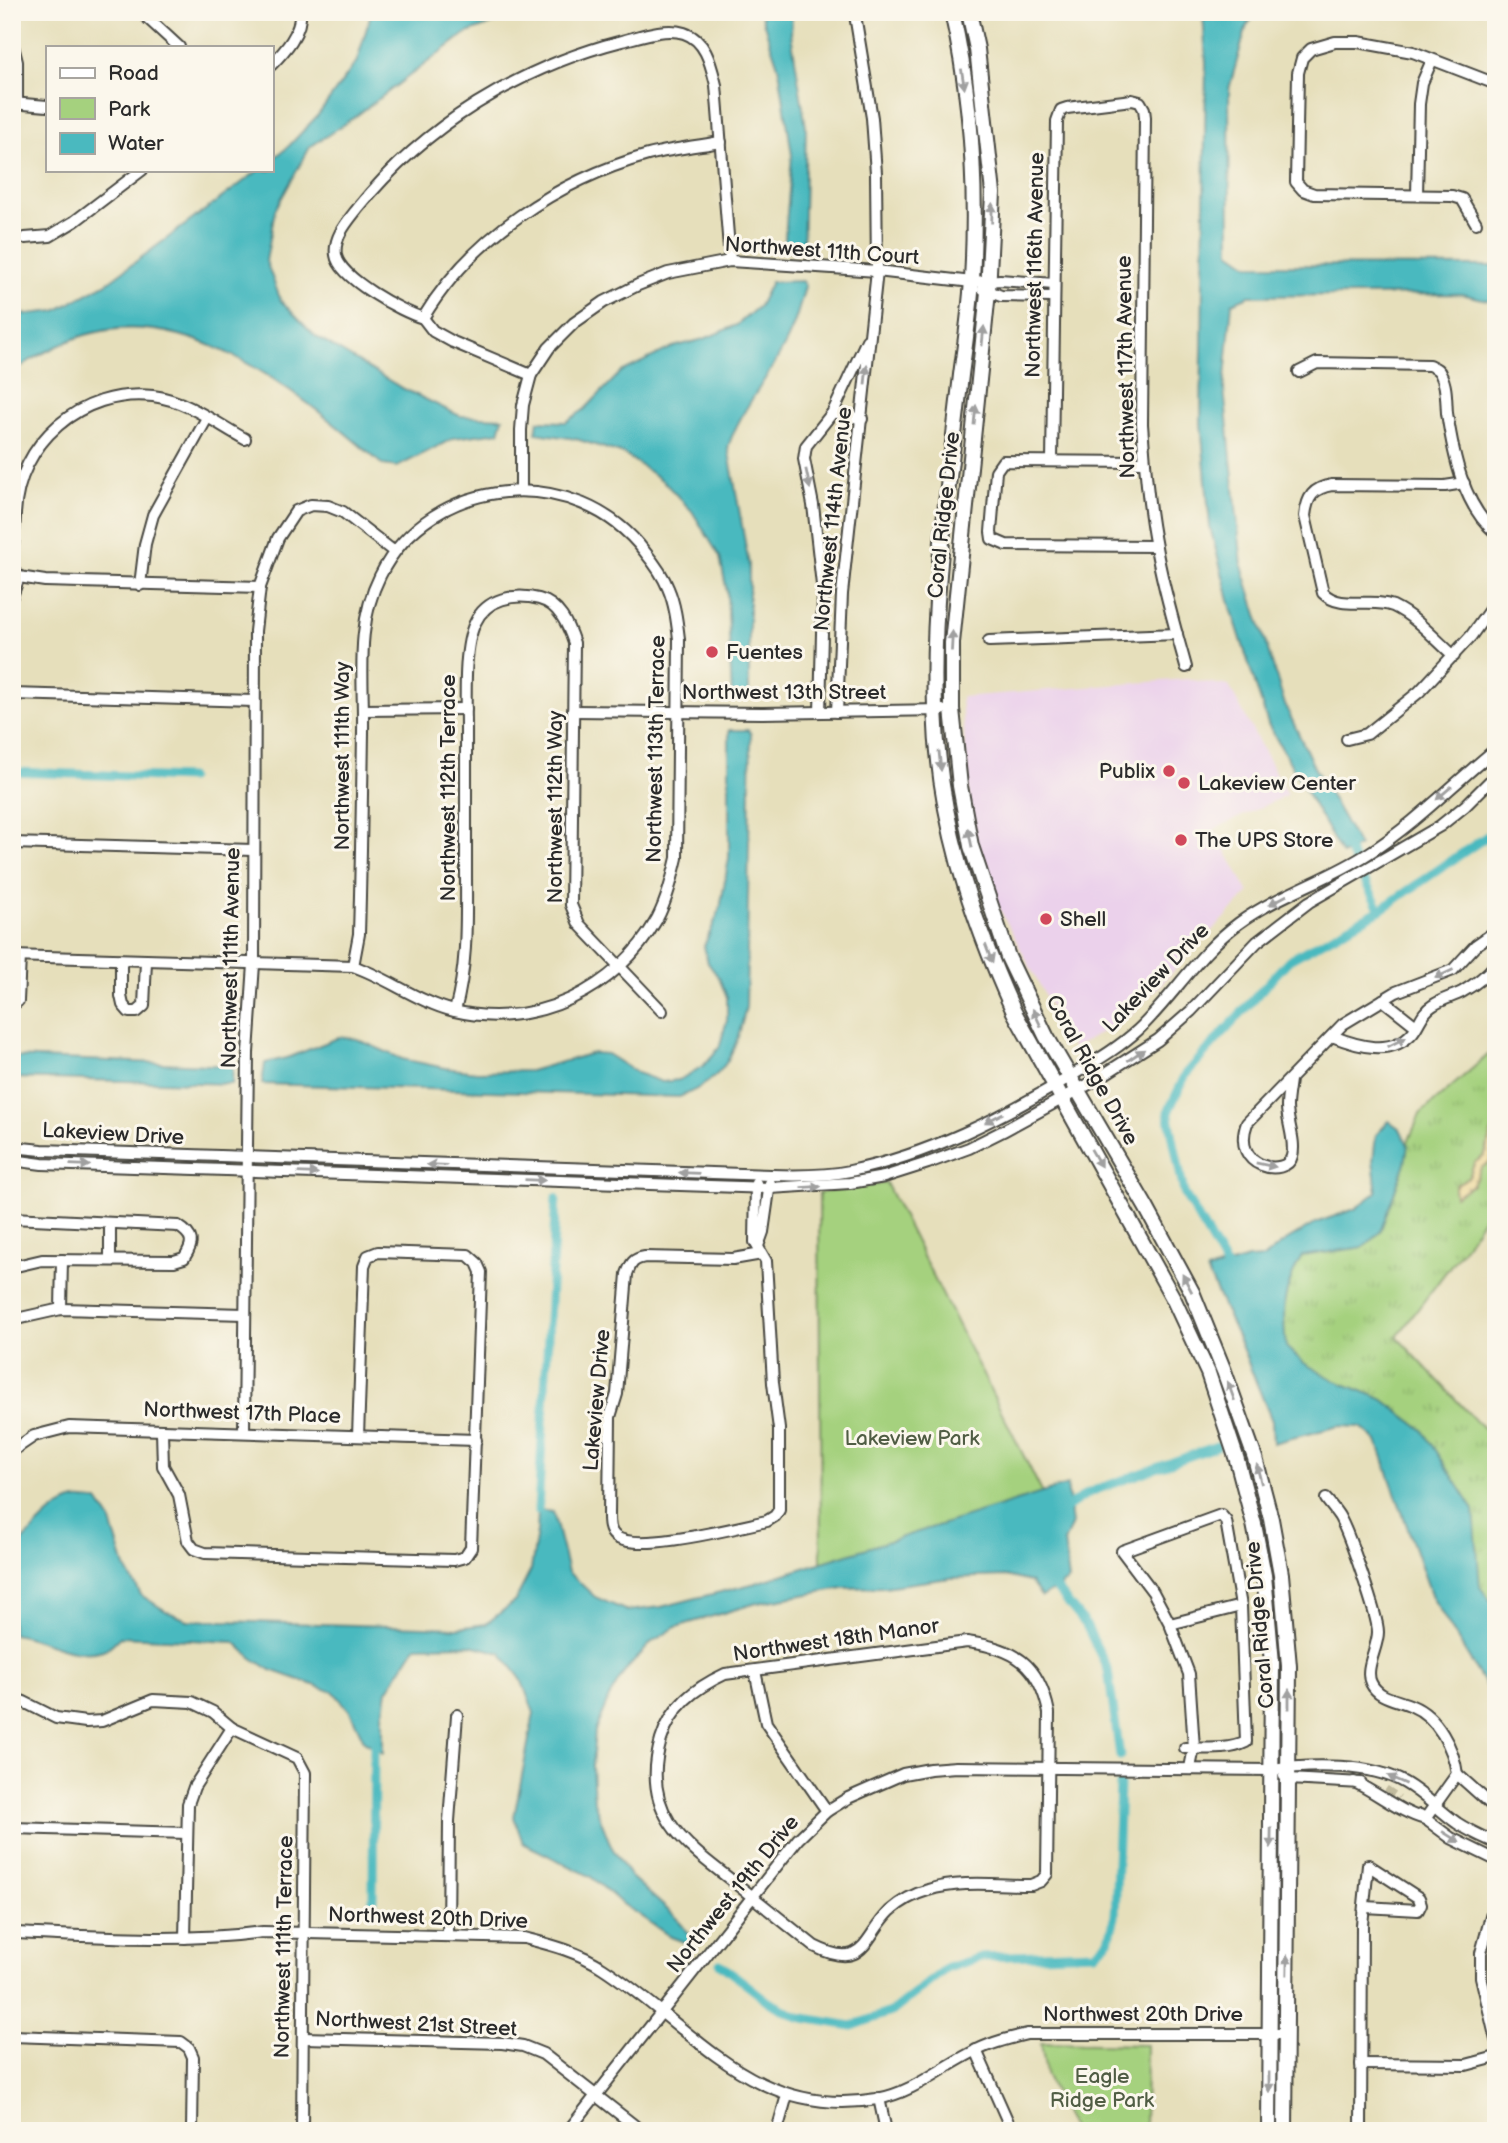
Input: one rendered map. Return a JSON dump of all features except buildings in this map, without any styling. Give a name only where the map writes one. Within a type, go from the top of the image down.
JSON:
[{"type":"main road","name":"Coral Ridge Drive","points":[[952,12],[970,120],[974,181],[972,282],[934,642],[935,710],[947,813],[966,894],[994,967],[1014,1012],[1173,1298],[1208,1373],[1237,1460],[1254,1524],[1264,1575],[1272,1663],[1269,2131]]},
{"type":"main road","name":"Coral Ridge Drive","points":[[969,12],[977,49],[993,193],[989,286],[952,643],[952,709],[960,786],[971,846],[1008,957],[1046,1036],[1146,1207],[1192,1292],[1255,1458],[1270,1519],[1281,1574],[1289,1666],[1285,2131]]},
{"type":"street","points":[[141,12],[178,46]]},
{"type":"street","points":[[273,63],[296,33],[301,21],[300,12]]},
{"type":"street","name":"Northwest 114th Avenue","points":[[837,712],[842,594],[877,271],[873,131],[855,15]]},
{"type":"street","points":[[531,375],[433,331],[423,318],[409,314],[348,275],[335,256],[338,237],[373,190],[403,159],[445,124],[492,94],[538,70],[587,50],[667,31],[685,33],[699,43],[710,59],[716,85],[730,261]]},
{"type":"street","points":[[1476,223],[1461,199],[1452,196],[1314,194],[1303,190],[1296,182],[1298,72],[1302,58],[1311,49],[1335,42],[1358,42],[1389,46],[1496,84]]},
{"type":"street","points":[[12,43],[18,62],[15,103],[46,106]]},
{"type":"street","points":[[1417,195],[1420,94],[1432,60]]},
{"type":"street","name":"Northwest 117th Avenue","points":[[1101,103],[1132,100],[1140,102],[1144,109],[1144,462],[1155,547],[1186,667]]},
{"type":"street","name":"Northwest 116th Avenue","points":[[1052,461],[1058,115],[1061,110],[1068,108],[1101,103]]},
{"type":"street","points":[[423,318],[461,267],[491,238],[564,187],[649,155],[721,142]]},
{"type":"street","points":[[25,238],[50,236],[75,221],[129,174]]},
{"type":"street","name":"Northwest 11th Court","points":[[521,491],[523,405],[531,375],[549,348],[574,323],[604,302],[668,273],[730,261],[877,271],[989,286],[1054,284]]},
{"type":"street","name":"Northwest 11th Court","points":[[989,286],[1001,296],[1053,297]]},
{"type":"street","name":"Northwest 114th Avenue","points":[[820,712],[823,594],[820,549],[804,459],[806,446],[833,412],[871,331]]},
{"type":"street","points":[[1299,372],[1317,363],[1429,365],[1439,370],[1443,378],[1450,430],[1464,484],[1477,513],[1485,525],[1496,533]]},
{"type":"street","points":[[245,439],[182,403],[154,396],[106,398],[78,410],[52,429],[31,455],[21,478],[16,503],[13,568],[19,577],[30,580],[260,587]]},
{"type":"street","points":[[833,412],[862,419]]},
{"type":"street","points":[[141,585],[145,544],[153,515],[207,418]]},
{"type":"street","points":[[1144,462],[1003,461],[996,471],[990,532],[992,539],[1006,545],[1155,547]]},
{"type":"street","points":[[1454,656],[1406,614],[1391,605],[1377,602],[1340,602],[1323,593],[1305,516],[1306,505],[1312,493],[1320,487],[1464,484]]},
{"type":"street","name":"Northwest 113th Terrace","points":[[353,966],[372,973],[424,1002],[455,1011],[491,1017],[529,1012],[562,1003],[594,987],[621,968],[645,939],[670,888],[677,858],[679,639],[668,586],[639,544],[622,527],[577,500],[521,491],[465,500],[440,512],[415,529],[393,551]]},
{"type":"street","name":"Northwest 111th Avenue","points":[[244,1432],[248,1053],[254,964],[255,631],[260,587],[286,523],[296,511],[311,505],[328,506],[343,512],[393,551]]},
{"type":"street","name":"Northwest 111th Way","points":[[353,966],[359,933],[362,640],[366,609],[393,551]]},
{"type":"street","points":[[12,596],[19,577]]},
{"type":"street","points":[[823,594],[842,594]]},
{"type":"street","name":"Northwest 112th Terrace","points":[[455,1011],[466,954],[466,709],[469,639],[476,620],[489,606],[506,596],[523,596]]},
{"type":"street","name":"Northwest 112th Way","points":[[523,596],[543,600],[558,611],[569,626],[574,643],[571,905],[579,924],[662,1011]]},
{"type":"street","points":[[1347,739],[1367,734],[1419,692],[1454,656],[1496,601]]},
{"type":"street","points":[[989,641],[1177,634]]},
{"type":"street","points":[[12,694],[254,701]]},
{"type":"street","points":[[363,710],[466,709]]},
{"type":"street","name":"Northwest 13th Street","points":[[573,711],[837,712],[952,709]]},
{"type":"street","name":"Lakeview Drive","points":[[12,1147],[246,1159],[757,1175],[848,1172],[922,1151],[1058,1092],[1077,1090],[1158,1040],[1191,1012],[1257,942],[1343,876],[1496,749]]},
{"type":"street","name":"Lakeview Drive","points":[[12,1160],[42,1164],[756,1188],[826,1186],[884,1177],[969,1148],[1058,1092],[1069,1077],[1104,1057],[1139,1029],[1216,941],[1240,922],[1290,894],[1375,864],[1440,826],[1496,775]]},
{"type":"street","points":[[12,843],[253,850]]},
{"type":"street","points":[[1290,1080],[1287,1108],[1292,1160],[1286,1166],[1278,1167],[1256,1164],[1248,1157],[1244,1148],[1242,1135],[1247,1123],[1343,1024],[1410,986],[1453,970],[1466,959],[1476,945],[1496,931]]},
{"type":"street","points":[[12,1005],[18,1001],[20,992],[16,956],[353,966]]},
{"type":"street","points":[[1466,959],[1481,977]]},
{"type":"street","points":[[121,961],[123,1005],[129,1012],[137,1012],[144,1006],[146,961]]},
{"type":"street","points":[[1332,1036],[1350,1044],[1370,1048],[1387,1047],[1401,1041],[1413,1032],[1430,1007],[1461,993],[1496,964]]},
{"type":"street","points":[[1383,1000],[1416,1026]]},
{"type":"street","name":"Lakeview Drive","points":[[757,1175],[755,1242],[760,1250],[766,1261],[773,1379],[779,1429],[779,1510],[767,1521],[666,1541],[629,1542],[616,1537],[610,1529],[608,1516],[610,1417],[617,1394],[630,1264],[635,1259],[645,1257],[733,1259],[760,1250]]},
{"type":"street","name":"Lakeview Drive","points":[[760,1250],[771,1175]]},
{"type":"street","points":[[12,1219],[178,1226],[191,1238],[190,1249],[184,1258],[174,1261],[43,1260],[12,1267]]},
{"type":"street","points":[[110,1224],[110,1259]]},
{"type":"street","points":[[162,1431],[163,1466],[179,1495],[188,1541],[194,1549],[205,1553],[454,1560],[465,1557],[471,1548],[481,1272],[477,1263],[468,1255],[378,1252],[368,1256],[364,1266],[358,1436]]},
{"type":"street","points":[[61,1309],[62,1260]]},
{"type":"street","points":[[12,1320],[61,1309],[245,1314]]},
{"type":"street","name":"Northwest 17th Place","points":[[12,1451],[34,1436],[69,1427],[476,1440]]},
{"type":"street","points":[[1326,1499],[1339,1516],[1376,1616],[1378,1642],[1369,1680],[1376,1692],[1423,1712],[1451,1750],[1457,1774],[1496,1809]]},
{"type":"street","points":[[1189,1748],[1234,1748],[1246,1742],[1241,1606],[1226,1521],[1221,1516],[1122,1551],[1153,1592],[1170,1624],[1189,1674],[1190,1718],[1186,1730],[1189,1748],[1184,1760],[1190,1769]]},
{"type":"street","points":[[1170,1624],[1241,1606]]},
{"type":"street","name":"Northwest 18th Manor","points":[[752,1897],[687,1846],[668,1824],[654,1776],[657,1752],[664,1730],[687,1695],[725,1674],[967,1642],[1000,1648],[1016,1654],[1038,1680],[1045,1693],[1049,1713],[1049,1768]]},
{"type":"street","points":[[755,1671],[766,1723],[827,1811]]},
{"type":"street","points":[[12,1699],[56,1718],[86,1723],[102,1721],[153,1700],[192,1702],[213,1712],[232,1728],[194,1787],[188,1804],[186,1938]]},
{"type":"street","points":[[448,1936],[449,1821],[457,1714]]},
{"type":"street","name":"Northwest 111th Terrace","points":[[232,1728],[297,1758],[305,1773],[302,2131]]},
{"type":"street","name":"Northwest 19th Drive","points":[[568,2131],[798,1839],[827,1811],[876,1784],[903,1774],[956,1767],[1272,1770]]},
{"type":"street","points":[[1289,1773],[1339,1767],[1379,1773],[1404,1782],[1458,1824],[1496,1843]]},
{"type":"street","points":[[752,1897],[814,1946],[828,1953],[843,1955],[858,1952],[867,1945],[889,1912],[905,1900],[927,1890],[949,1885],[1031,1885],[1041,1881],[1047,1874],[1049,1768]]},
{"type":"street","points":[[1272,1770],[1354,1782],[1385,1790]]},
{"type":"street","points":[[1425,1819],[1457,1774]]},
{"type":"street","points":[[1354,1782],[1376,1792],[1407,1813],[1425,1819]]},
{"type":"street","points":[[1398,1799],[1451,1838],[1496,1860]]},
{"type":"street","points":[[12,1828],[187,1833]]},
{"type":"street","points":[[1360,2131],[1362,1925],[1368,1865],[1419,1898],[1421,1904],[1418,1910],[1365,1907]]},
{"type":"street","points":[[1496,1897],[1491,1933],[1481,1953],[1481,1977],[1496,2040]]},
{"type":"street","name":"Northwest 20th Drive","points":[[12,1933],[186,1938],[223,1937],[263,1931],[524,1938],[556,1946],[603,1968],[729,2066],[757,2082],[787,2095],[838,2101],[879,2098],[931,2077],[976,2050],[1027,2034],[1286,2034]]},
{"type":"street","points":[[12,2036],[181,2042],[189,2048],[193,2057],[192,2131]]},
{"type":"street","name":"Northwest 21st Street","points":[[303,2038],[502,2043],[523,2046],[543,2054],[635,2126],[637,2131]]},
{"type":"street","points":[[976,2050],[1012,2131]]},
{"type":"street","points":[[1361,2064],[1466,2065],[1496,2057]]},
{"type":"street","points":[[777,2131],[787,2095]]},
{"type":"street","points":[[879,2098],[886,2131]]},
{"type":"shaded area","points":[[1187,679],[1229,686],[1287,795],[1214,829],[1249,893],[1133,1013],[1073,1049],[994,898],[972,830],[961,697]]},
{"type":"green space","points":[[1496,1048],[1496,1198],[1466,1245],[1397,1337],[1496,1440],[1496,1613],[1462,1590],[1371,1401],[1259,1364],[1280,1268],[1386,1194],[1420,1114]]},
{"type":"green space","name":"Lakeview Park","points":[[886,1183],[1043,1494],[821,1563],[819,1193]]},
{"type":"green space","name":"Eagle Ridge Park","points":[[1041,2043],[1146,2045],[1145,2131],[1073,2131],[1046,2074]]},
{"type":"sand","points":[[1496,1126],[1496,1143],[1490,1162],[1481,1168],[1473,1185],[1455,1196],[1454,1189],[1457,1184],[1469,1177],[1474,1163],[1484,1156]]},
{"type":"water","points":[[369,12],[522,12],[465,34],[310,147],[275,210],[266,261],[281,301],[315,336],[400,387],[460,416],[503,418],[499,432],[454,438],[397,467],[383,465],[314,408],[235,357],[193,339],[150,329],[106,330],[62,344],[29,361],[12,375],[12,313],[19,315],[56,311],[107,283],[256,172],[273,172],[273,158],[287,148],[318,115],[357,61],[370,17]]},
{"type":"water","points":[[760,12],[792,12],[791,34],[806,127],[803,253],[784,249],[792,155],[779,69]]},
{"type":"water","points":[[1203,12],[1258,12],[1247,25],[1229,89],[1230,252],[1249,265],[1496,266],[1496,302],[1461,294],[1249,296],[1232,303],[1224,389],[1242,566],[1285,705],[1314,767],[1359,846],[1342,855],[1268,724],[1232,611],[1210,527],[1201,423],[1206,63]]},
{"type":"water","points":[[802,281],[805,286],[789,336],[739,422],[728,447],[749,565],[749,696],[732,697],[727,592],[720,557],[692,511],[663,481],[624,454],[576,439],[536,433],[538,421],[566,422],[585,409],[621,372],[673,347],[704,339],[737,325],[759,306],[771,282]]},
{"type":"water","points":[[729,730],[748,730],[751,734],[746,1007],[733,1051],[718,1073],[708,1082],[679,1097],[262,1084],[265,1063],[290,1057],[340,1037],[357,1039],[402,1059],[477,1072],[530,1071],[593,1053],[607,1054],[637,1073],[662,1082],[679,1080],[703,1066],[719,1048],[727,1020],[727,997],[719,978],[708,963],[704,946],[720,909],[729,858]]},
{"type":"water","points":[[12,1057],[233,1066],[232,1084],[12,1078]]},
{"type":"water","points":[[1389,1121],[1400,1129],[1408,1145],[1405,1163],[1380,1232],[1364,1247],[1302,1256],[1290,1280],[1285,1300],[1286,1347],[1304,1363],[1336,1381],[1382,1399],[1423,1430],[1474,1510],[1480,1587],[1496,1608],[1496,1703],[1432,1597],[1377,1441],[1361,1427],[1339,1426],[1273,1443],[1272,1421],[1207,1271],[1248,1259],[1264,1258],[1281,1244],[1318,1222],[1355,1209],[1377,1192],[1373,1161],[1376,1135]]},
{"type":"water","points":[[1067,1485],[1072,1524],[1064,1542],[1069,1580],[1042,1597],[1030,1582],[1006,1576],[950,1578],[884,1587],[843,1588],[757,1603],[676,1627],[652,1642],[624,1672],[608,1699],[595,1731],[592,1766],[594,1802],[611,1846],[630,1876],[678,1919],[697,1947],[671,1937],[620,1902],[590,1876],[523,1843],[514,1817],[534,1713],[521,1679],[501,1653],[471,1645],[416,1646],[387,1691],[383,1717],[383,1753],[364,1741],[350,1711],[334,1692],[271,1670],[252,1658],[235,1642],[120,1637],[103,1650],[80,1652],[12,1634],[12,1551],[49,1514],[76,1500],[98,1501],[110,1519],[125,1567],[141,1595],[166,1611],[187,1620],[458,1628],[486,1624],[515,1601],[531,1570],[538,1510],[553,1512],[568,1572],[595,1597],[627,1611],[661,1607],[756,1583]]},
{"type":"waterway","points":[[12,772],[189,778]]},
{"type":"waterway","points":[[1231,1275],[1184,1193],[1168,1112],[1186,1074],[1289,960],[1380,910],[1496,830]]},
{"type":"waterway","points":[[1349,851],[1380,910]]},
{"type":"waterway","points":[[538,1510],[556,1198]]},
{"type":"waterway","points":[[1061,1511],[1090,1492],[1217,1446]]},
{"type":"waterway","points":[[1049,1580],[1086,1625],[1108,1670],[1120,1756]]},
{"type":"waterway","points":[[373,1904],[374,1747]]},
{"type":"waterway","points":[[720,1964],[769,2002],[798,2017],[852,2026],[893,2011],[947,1968],[981,1957],[1095,1953],[1109,1940],[1115,1917],[1120,1785]]},
{"type":"tunnel","points":[[1385,1790],[1398,1799]]},
{"type":"place","name":"Fuentes","points":[[712,652]]},
{"type":"place","name":"Publix","points":[[1169,771]]},
{"type":"place","name":"Lakeview Center","points":[[1184,783]]},
{"type":"place","name":"The UPS Store","points":[[1181,840]]},
{"type":"place","name":"Shell","points":[[1046,919]]}]
